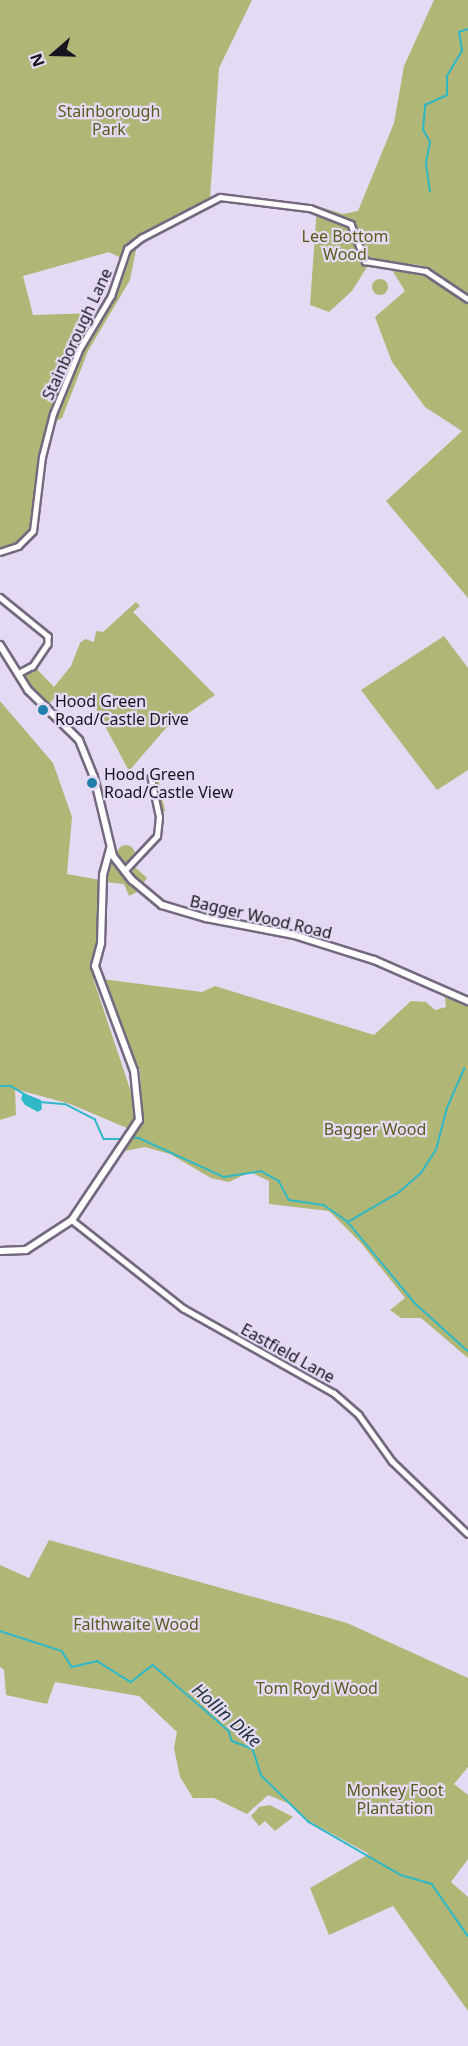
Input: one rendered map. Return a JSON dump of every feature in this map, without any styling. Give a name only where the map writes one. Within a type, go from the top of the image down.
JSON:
[{"type":"street","name":"Stainborough Lane","points":[[0,552],[18,546],[33,531],[42,457],[53,414],[80,348],[111,296],[127,249],[141,238],[220,197],[310,208],[351,224],[364,261],[426,271],[468,299]]},
{"type":"street","points":[[0,597],[48,636],[48,644],[33,666],[18,674]]},
{"type":"street","points":[[0,645],[28,690],[80,740],[94,777],[110,848],[103,875],[101,943],[95,966],[134,1071],[139,1120],[72,1220],[26,1250],[0,1251]]},
{"type":"street","points":[[124,871],[157,836],[159,817],[151,778]]},
{"type":"street","name":"Bagger Wood Road","points":[[110,848],[124,871],[171,909],[294,935],[374,960],[468,1001]]},
{"type":"street","name":"Eastfield Lane","points":[[72,1220],[183,1308],[334,1393],[359,1415],[392,1461],[468,1534]]},
{"type":"green space","name":"Stainborough Park","points":[[0,0],[252,0],[219,68],[210,198],[139,235],[121,258],[109,252],[23,276],[33,315],[97,313],[84,336],[91,335],[113,297],[129,250],[137,245],[130,280],[88,351],[62,418],[54,422],[49,414],[38,461],[30,529],[17,543],[0,548]]},
{"type":"green space","name":"Lee Bottom Wood","points":[[434,0],[468,0],[468,296],[434,271],[419,265],[393,263],[392,270],[367,267],[352,291],[329,312],[310,305],[317,206],[343,214],[358,211],[394,123],[404,66]]},
{"type":"green space","points":[[392,270],[415,270],[440,281],[468,302],[468,598],[386,501],[462,431],[425,407],[392,362],[375,317],[405,291]]},
{"type":"green space","points":[[380,279],[386,281],[388,287],[386,293],[380,295],[374,293],[372,287],[374,281]]},
{"type":"green space","points":[[136,602],[140,606],[133,612],[215,695],[165,729],[129,771],[89,696],[79,706],[59,693],[48,705],[24,676],[36,668],[54,687],[71,666],[80,643],[85,639],[94,642],[96,631],[103,632]]},
{"type":"green space","points":[[444,636],[468,668],[468,770],[437,790],[361,690]]},
{"type":"green space","points":[[0,701],[53,763],[72,817],[67,874],[100,880],[97,941],[92,960],[94,981],[131,1092],[134,1118],[127,1128],[70,1104],[15,1089],[16,1115],[0,1120]]},
{"type":"green space","points":[[158,777],[165,811],[161,813],[154,780]]},
{"type":"green space","points":[[126,845],[132,848],[135,854],[132,860],[126,863],[120,860],[117,854],[120,848]]},
{"type":"green space","points":[[110,857],[131,883],[141,890],[129,896],[124,884],[105,882]]},
{"type":"green space","points":[[135,867],[147,878],[142,885],[131,875]]},
{"type":"green space","name":"Bagger Wood","points":[[102,979],[202,992],[215,986],[374,1035],[411,1001],[426,1002],[435,1010],[446,1007],[445,997],[468,1005],[468,1358],[421,1318],[401,1318],[390,1310],[405,1298],[361,1243],[329,1211],[269,1204],[269,1181],[250,1172],[229,1182],[211,1178],[170,1154],[145,1147],[124,1151],[142,1121],[140,1071]]},
{"type":"green space","points":[[49,1540],[347,1623],[468,1678],[468,1767],[454,1784],[468,1795],[468,1859],[451,1882],[468,1897],[468,2011],[393,1906],[329,1935],[310,1888],[369,1854],[307,1820],[290,1804],[268,1795],[247,1814],[214,1798],[193,1798],[180,1777],[174,1748],[177,1732],[139,1696],[55,1682],[47,1704],[6,1695],[4,1670],[0,1667],[0,1565],[29,1578]]},
{"type":"green space","points":[[270,1805],[293,1817],[275,1831],[265,1821],[259,1826],[251,1816],[259,1807]]},
{"type":"water","points":[[23,1093],[41,1100],[42,1109],[38,1112],[25,1105],[21,1099]]},
{"type":"waterway","points":[[430,192],[426,163],[430,142],[423,130],[425,105],[447,95],[447,76],[462,51],[459,32],[468,29]]},
{"type":"waterway","points":[[348,1222],[398,1193],[421,1173],[436,1150],[447,1108],[464,1069]]},
{"type":"waterway","points":[[0,1086],[11,1086],[33,1099]]},
{"type":"waterway","points":[[40,1102],[65,1104],[95,1119],[104,1139],[124,1139]]},
{"type":"waterway","points":[[128,1138],[139,1138],[224,1177],[261,1171],[279,1181],[289,1200],[324,1205],[348,1222],[415,1303],[468,1351]]},
{"type":"waterway","name":"Hollin Dike","points":[[0,1631],[62,1651],[72,1667],[97,1661],[131,1682],[153,1665],[229,1731],[232,1741],[253,1749],[262,1776],[309,1822],[401,1875],[432,1884],[468,1936]]},
{"type":"place","name":"Hood Green Road/Castle Drive","points":[[43,710]]},
{"type":"place","name":"Hood Green Road/Castle View","points":[[92,783]]},
{"type":"park label","name":"Falthwaite Wood","points":[[136,1624]]},
{"type":"park label","name":"Tom Royd Wood","points":[[317,1688]]},
{"type":"park label","name":"Monkey Foot Plantation","points":[[395,1799]]}]
